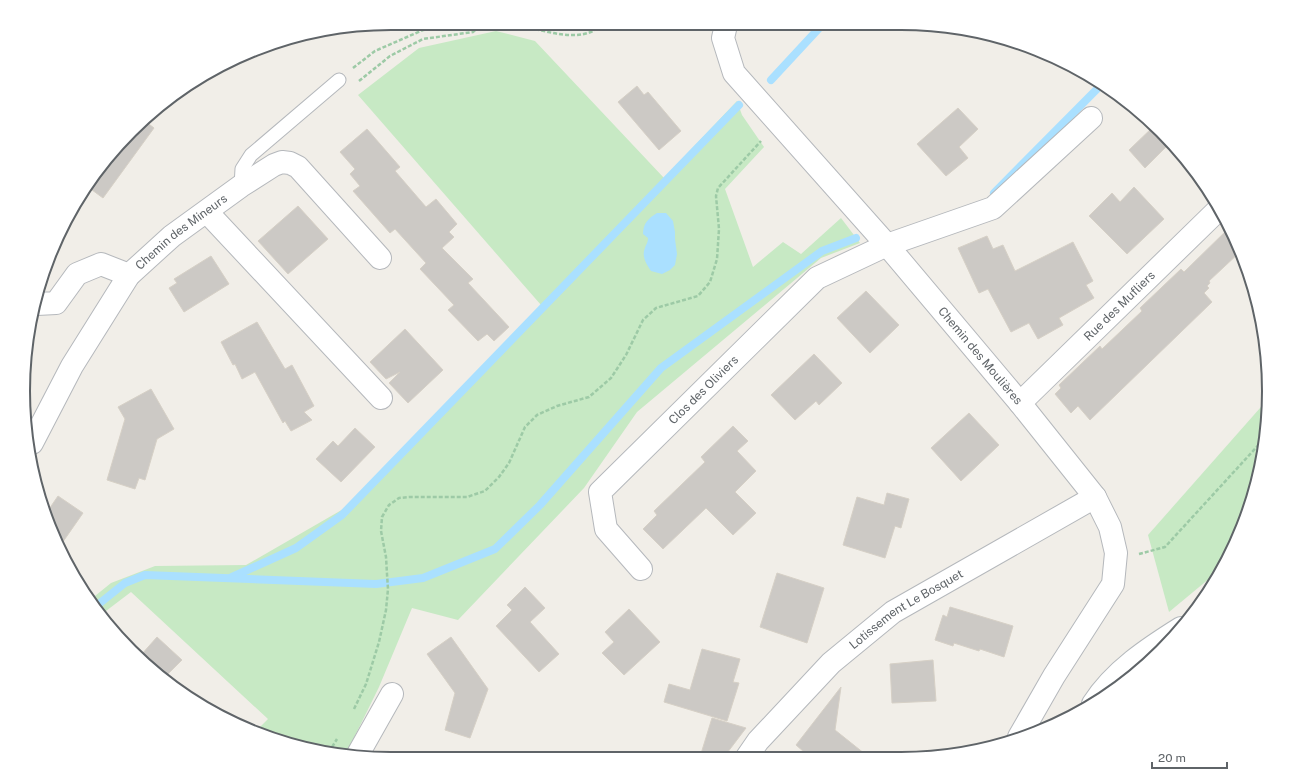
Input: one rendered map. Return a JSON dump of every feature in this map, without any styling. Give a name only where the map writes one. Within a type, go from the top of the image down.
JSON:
[{"type":"street","name":"Chemin des Moulières","points":[[725,30],[723,38],[734,73],[887,245],[1020,403],[1095,497],[1110,527],[1116,553],[1114,584],[1054,676],[1033,722],[1025,730]]},
{"type":"street","points":[[887,245],[993,208],[1091,118]]},
{"type":"street","name":"Chemin des Mineurs","points":[[33,440],[72,366],[129,275],[172,236],[241,186],[274,165],[282,162],[290,162],[298,167],[380,258]]},
{"type":"street","points":[[207,212],[381,398]]},
{"type":"street","name":"Rue des Mufliers","points":[[1020,403],[1215,213]]},
{"type":"street","name":"Clos des Oliviers","points":[[641,568],[606,529],[600,492],[817,278],[887,245]]},
{"type":"street","points":[[41,304],[56,303],[77,274],[101,264],[129,275]]},
{"type":"street","name":"Lotissement Le Bosquet","points":[[751,752],[758,741],[831,663],[893,612],[1095,497]]},
{"type":"street","points":[[1102,691],[1119,673],[1160,642]]},
{"type":"street","points":[[360,750],[392,694]]},
{"type":"lane","points":[[241,186],[242,169],[251,155],[338,80]]},
{"type":"path","points":[[338,80],[375,51],[423,30]]},
{"type":"path","points":[[358,82],[390,56],[423,39],[473,32],[476,30]]},
{"type":"path","points":[[538,30],[572,35],[592,32],[595,30]]},
{"type":"path","points":[[352,712],[366,684],[379,642],[386,610],[388,589],[386,557],[381,531],[382,517],[389,505],[399,498],[467,497],[485,491],[500,478],[525,427],[537,415],[557,406],[589,397],[611,378],[626,356],[643,320],[656,308],[698,296],[710,282],[717,259],[719,229],[716,196],[718,188],[778,122]]},
{"type":"path","points":[[1116,553],[1136,554],[1165,547],[1258,446]]},
{"type":"path","points":[[332,747],[341,732]]},
{"type":"green space","points":[[496,31],[535,41],[664,178],[737,101],[742,115],[764,147],[725,189],[753,267],[783,242],[801,254],[841,218],[860,243],[821,258],[637,412],[584,488],[458,620],[412,608],[379,687],[349,748],[344,749],[298,740],[260,727],[268,719],[131,592],[105,611],[94,597],[111,583],[155,566],[246,565],[345,508],[541,305],[358,95],[419,48]]},
{"type":"green space","points":[[1261,407],[1259,438],[1255,461],[1250,484],[1235,529],[1210,578],[1169,612],[1148,535]]},
{"type":"water","points":[[657,213],[666,213],[673,221],[677,254],[675,265],[670,270],[662,274],[651,271],[645,260],[644,254],[648,238],[643,234],[644,227],[649,219]]},
{"type":"building","points":[[637,86],[644,95],[648,92],[681,131],[659,150],[618,102]]},
{"type":"building","points":[[958,108],[978,129],[959,147],[968,158],[946,176],[917,144]]},
{"type":"building","points":[[149,124],[154,128],[103,198],[91,189],[120,153]]},
{"type":"building","points":[[367,129],[400,167],[395,171],[426,207],[436,199],[457,224],[449,232],[454,237],[442,248],[473,279],[468,283],[509,327],[494,341],[487,334],[478,341],[448,310],[454,305],[420,269],[426,263],[395,229],[390,233],[353,191],[360,186],[350,174],[355,169],[340,152]]},
{"type":"building","points":[[1150,130],[1166,147],[1145,168],[1129,150]]},
{"type":"building","points":[[1134,187],[1164,219],[1127,254],[1089,216],[1112,193],[1120,202]]},
{"type":"building","points":[[298,206],[328,239],[288,274],[258,241]]},
{"type":"building","points":[[1225,232],[1236,256],[1209,281],[1210,283],[1207,286],[1209,288],[1204,293],[1212,302],[1090,420],[1078,406],[1071,413],[1055,394],[1061,388],[1059,385],[1100,346],[1102,349],[1142,311],[1140,308],[1181,269],[1184,272]]},
{"type":"building","points":[[987,236],[993,249],[1003,245],[1015,271],[1073,242],[1093,281],[1086,285],[1094,298],[1059,318],[1063,325],[1038,339],[1029,323],[1011,332],[988,289],[979,293],[958,248]]},
{"type":"building","points":[[211,256],[229,284],[184,312],[169,288],[177,283],[174,279]]},
{"type":"building","points":[[866,291],[899,325],[870,353],[837,318]]},
{"type":"building","points":[[257,322],[285,369],[292,365],[314,406],[304,412],[312,420],[291,431],[285,421],[283,423],[255,372],[242,379],[235,364],[233,365],[221,342]]},
{"type":"building","points":[[405,329],[443,370],[408,403],[389,383],[400,372],[386,379],[370,362]]},
{"type":"building","points":[[814,354],[842,383],[819,405],[816,401],[795,420],[771,395]]},
{"type":"building","points":[[151,389],[174,429],[157,439],[145,480],[139,478],[135,489],[107,480],[125,419],[118,407]]},
{"type":"building","points":[[969,413],[999,445],[961,481],[931,448]]},
{"type":"building","points":[[733,426],[748,441],[737,451],[756,471],[735,492],[756,513],[733,535],[706,508],[663,549],[643,529],[657,515],[654,511],[705,462],[701,457]]},
{"type":"building","points":[[355,428],[375,447],[341,482],[316,459],[333,441],[338,446]]},
{"type":"building","points":[[887,493],[909,499],[901,528],[895,526],[885,558],[843,545],[857,497],[884,505]]},
{"type":"building","points":[[58,496],[83,513],[63,542],[57,529],[50,508]]},
{"type":"building","points":[[777,573],[824,588],[807,643],[760,627]]},
{"type":"building","points":[[525,587],[545,608],[530,622],[559,654],[539,672],[496,626],[512,610],[507,605]]},
{"type":"building","points":[[950,607],[1013,626],[1004,657],[980,649],[979,651],[954,643],[953,646],[935,640],[943,615],[947,617]]},
{"type":"building","points":[[629,609],[660,642],[624,675],[602,653],[614,642],[605,632]]},
{"type":"building","points":[[157,637],[182,660],[168,674],[143,653]]},
{"type":"building","points":[[451,637],[488,689],[470,738],[445,730],[455,693],[427,654]]},
{"type":"building","points":[[702,649],[740,659],[733,682],[739,683],[727,721],[664,702],[669,684],[690,690]]},
{"type":"building","points":[[933,660],[936,701],[892,703],[890,664]]},
{"type":"building","points":[[841,687],[835,730],[862,752],[804,752],[796,745]]},
{"type":"building","points":[[712,718],[746,728],[728,752],[702,752]]},
{"type":"waterway","points":[[771,80],[817,30]]},
{"type":"waterway","points":[[994,193],[1098,88]]},
{"type":"waterway","points":[[232,577],[296,548],[342,515],[739,105]]},
{"type":"waterway","points":[[99,603],[125,583],[145,575],[376,584],[423,578],[495,549],[540,505],[661,368],[822,251],[856,238]]}]
